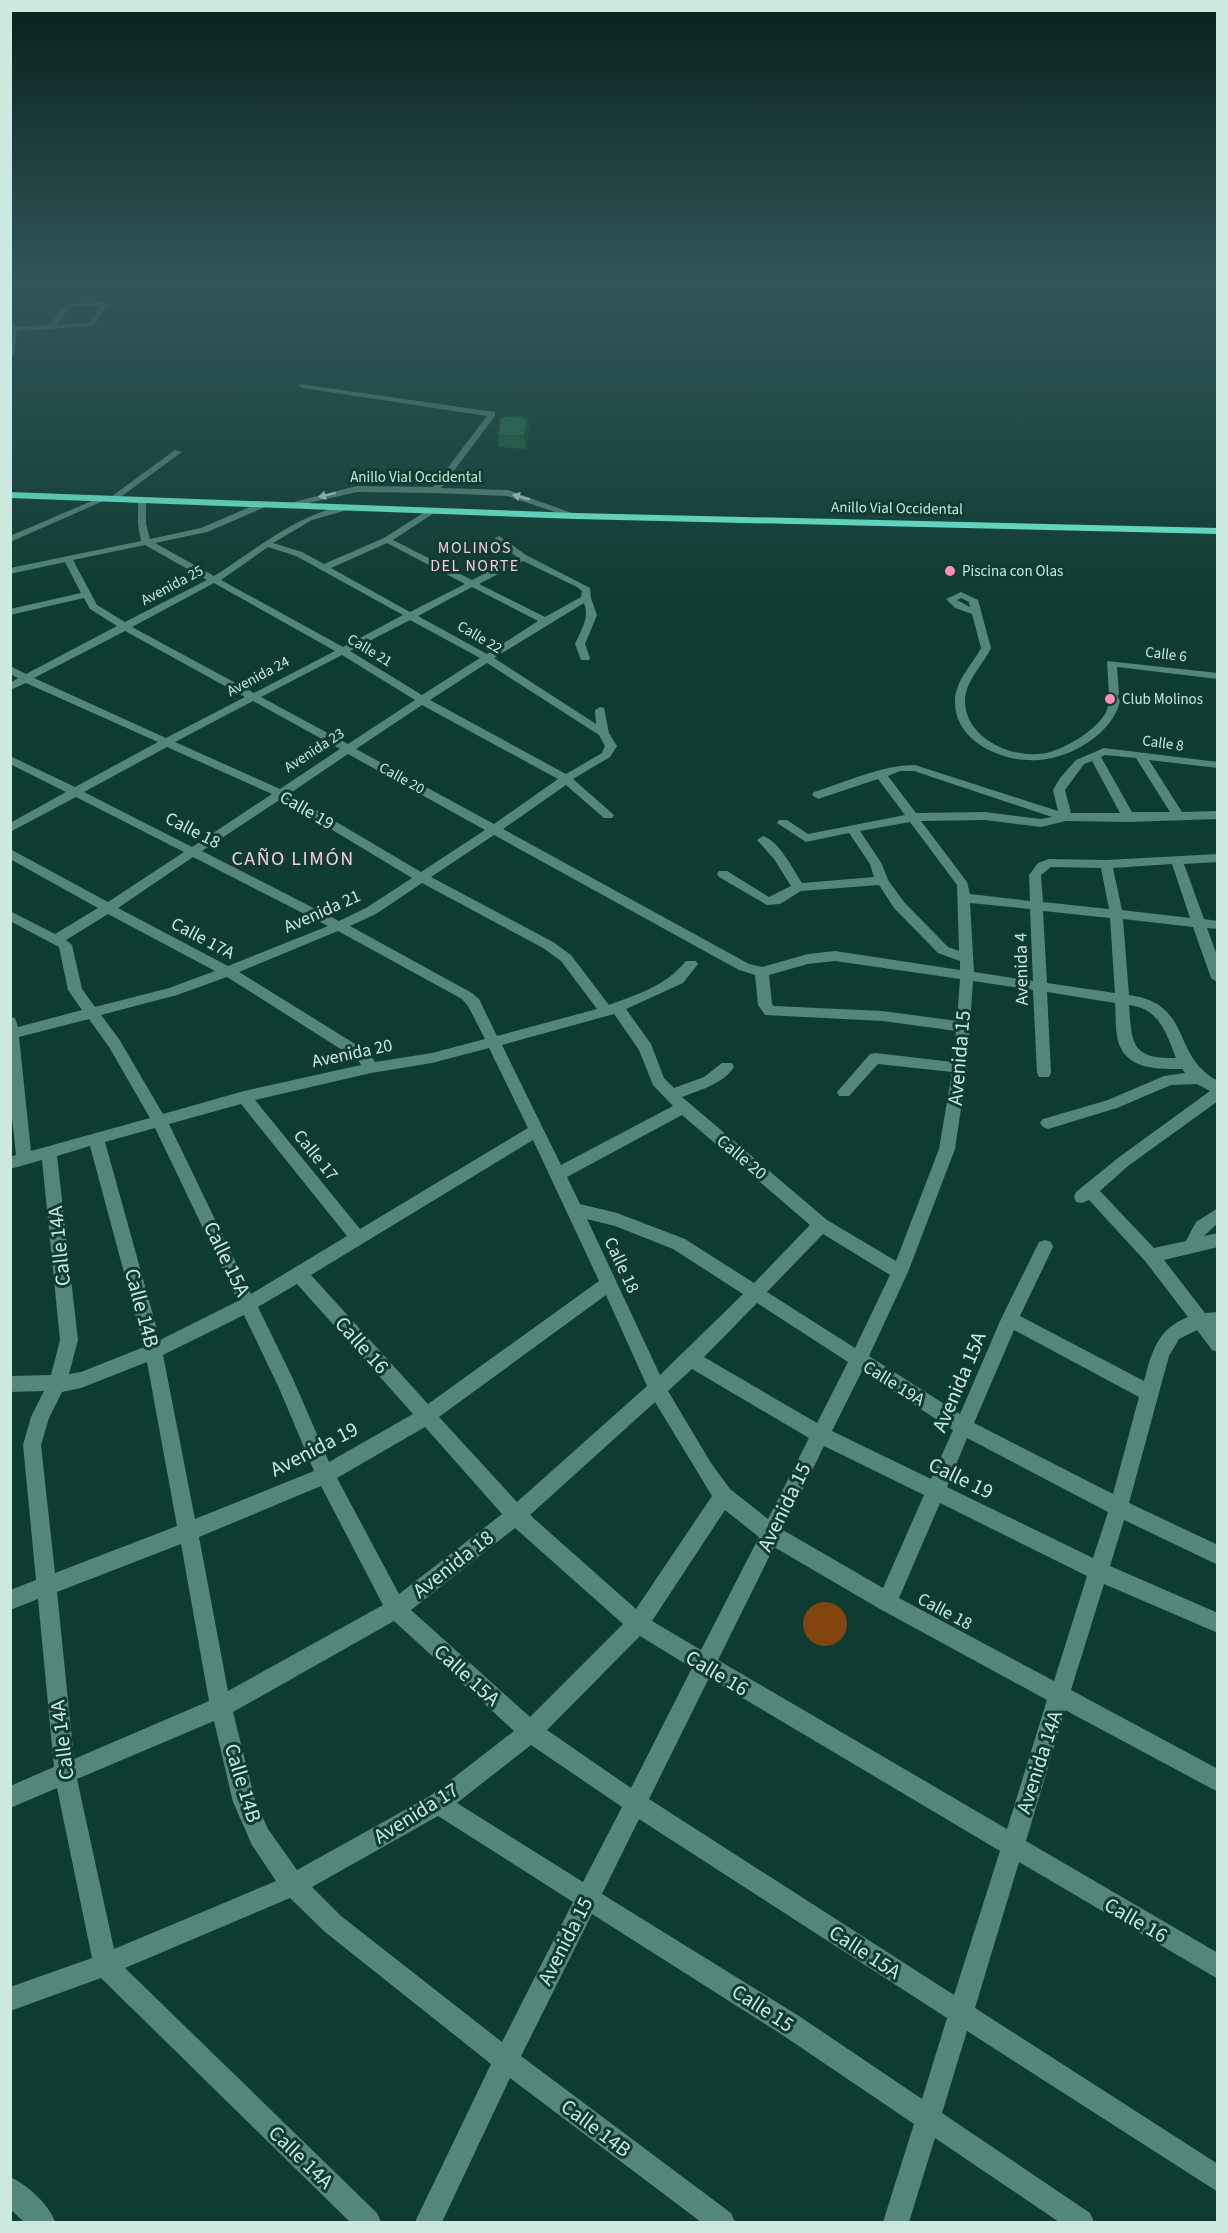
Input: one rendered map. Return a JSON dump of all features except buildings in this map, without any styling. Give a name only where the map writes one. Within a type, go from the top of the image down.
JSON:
[{"type":"highway","name":"Anillo Vial Occidental","points":[[10,495],[576,516],[1218,531]]},
{"type":"street","points":[[318,388],[492,414],[435,490]]},
{"type":"street","points":[[10,539],[108,499],[178,452]]},
{"type":"street","name":"Anillo Vial Occidental","points":[[289,506],[357,489],[435,490],[508,493],[576,516]]},
{"type":"street","points":[[142,500],[142,524],[146,542]]},
{"type":"street","points":[[10,571],[204,530],[262,505]]},
{"type":"street","name":"Avenida 25","points":[[10,687],[239,566],[286,529],[326,510],[344,508]]},
{"type":"street","points":[[324,567],[387,540],[431,511]]},
{"type":"street","points":[[499,539],[523,557],[580,585],[592,609],[592,616],[580,644],[585,658]]},
{"type":"street","points":[[387,540],[545,621]]},
{"type":"street","name":"Calle 21","points":[[146,542],[341,650],[422,700],[566,778],[608,815]]},
{"type":"street","name":"Calle 22","points":[[267,544],[299,554],[487,658],[603,733],[611,746]]},
{"type":"street","name":"Avenida 24","points":[[10,828],[253,696],[523,557]]},
{"type":"street","name":"Calle 20","points":[[67,558],[93,607],[744,968],[762,972]]},
{"type":"street","name":"Avenida 23","points":[[57,939],[108,908],[279,793],[586,594]]},
{"type":"street","points":[[10,612],[86,595]]},
{"type":"street","name":"Calle 6","points":[[977,613],[986,648],[964,682],[960,703],[966,723],[974,736],[985,744],[1015,754],[1052,755],[1070,747],[1109,718],[1114,697],[1111,663],[1218,676]]},
{"type":"street","name":"Calle 19","points":[[10,669],[27,679],[279,793],[420,877],[548,945],[566,958],[611,1010]]},
{"type":"street","points":[[600,710],[603,733]]},
{"type":"street","name":"Avenida 21","points":[[11,1030],[91,1013],[172,992],[229,972],[371,911],[495,829],[566,778],[606,755],[611,746]]},
{"type":"street","points":[[1066,817],[1059,790],[1064,780],[1080,762],[1099,753],[1129,818]]},
{"type":"street","name":"Calle 8","points":[[1099,753],[1140,755],[1218,765]]},
{"type":"street","points":[[1140,755],[1179,816]]},
{"type":"street","name":"Calle 18","points":[[10,759],[339,926],[467,996],[474,1003],[537,1130],[657,1388],[704,1469],[723,1496],[771,1534],[887,1602],[1218,1781]]},
{"type":"street","points":[[818,795],[880,773],[899,768],[915,768],[1066,817]]},
{"type":"street","points":[[112,773],[127,780]]},
{"type":"street","name":"Avenida 15","points":[[428,2223],[506,2060],[858,1360],[900,1272],[947,1149],[960,1068],[967,975],[963,885],[880,773]]},
{"type":"street","points":[[783,823],[806,838],[914,817],[985,816],[1041,823],[1066,817],[1218,816]]},
{"type":"street","points":[[852,829],[876,864],[882,881],[899,905],[943,950],[966,958]]},
{"type":"street","points":[[763,840],[778,856],[798,887]]},
{"type":"street","name":"Calle 17A","points":[[10,853],[229,972],[363,1056],[371,1068]]},
{"type":"street","points":[[1187,1063],[1164,1063],[1135,1058],[1129,1052],[1125,1041],[1116,913],[1106,864],[1218,858]]},
{"type":"street","points":[[1176,859],[1218,978]]},
{"type":"street","name":"Avenida 4","points":[[1044,1073],[1035,875],[1042,866],[1062,862],[1106,864]]},
{"type":"street","points":[[723,874],[767,901],[775,901],[798,887],[882,881]]},
{"type":"street","points":[[964,898],[1218,925]]},
{"type":"street","points":[[10,915],[57,939]]},
{"type":"street","name":"Calle 15A","points":[[57,939],[65,945],[68,952],[75,990],[114,1043],[159,1120],[287,1384],[325,1475],[396,1609],[530,1732],[635,1803],[1218,2179]]},
{"type":"street","points":[[962,1027],[883,1016],[770,1011],[765,1005],[762,972],[808,959],[835,956],[1151,1005],[1162,1012],[1171,1024],[1187,1063],[1198,1078],[1218,1088]]},
{"type":"street","name":"Avenida 20","points":[[17,1162],[244,1097],[371,1068],[432,1058],[611,1010],[678,980],[691,964]]},
{"type":"street","name":"Calle 20","points":[[611,1010],[646,1048],[658,1081],[683,1107],[821,1225],[900,1272]]},
{"type":"street","points":[[11,1030],[17,1162]]},
{"type":"street","points":[[844,1092],[875,1058],[960,1068]]},
{"type":"street","points":[[671,1095],[709,1081],[727,1066]]},
{"type":"street","points":[[1048,1123],[1112,1104],[1169,1080],[1198,1078]]},
{"type":"street","points":[[1218,1093],[1123,1162],[1086,1194],[1151,1256],[1209,1320],[1218,1344]]},
{"type":"street","name":"Calle 17","points":[[244,1097],[357,1237]]},
{"type":"street","points":[[558,1174],[683,1107]]},
{"type":"street","points":[[10,1384],[36,1382],[59,1384],[101,1374],[153,1351],[249,1304],[537,1130]]},
{"type":"street","name":"Calle 14B","points":[[96,1139],[153,1351],[221,1707],[244,1802],[260,1837],[293,1885],[333,1924],[506,2060],[722,2223]]},
{"type":"street","name":"Calle 14A","points":[[49,1153],[69,1340],[59,1384],[35,1427],[32,1445],[65,1774],[105,1965],[368,2223]]},
{"type":"street","name":"Calle 19A","points":[[574,1209],[617,1220],[679,1244],[963,1427],[1120,1508],[1218,1555]]},
{"type":"street","points":[[1193,1245],[1201,1226],[1218,1214]]},
{"type":"street","name":"Avenida 18","points":[[10,1797],[221,1707],[396,1609],[516,1515],[691,1359],[821,1225]]},
{"type":"street","points":[[1151,1256],[1218,1240]]},
{"type":"street","name":"Avenida 15A","points":[[887,1602],[1010,1319],[1045,1247]]},
{"type":"street","name":"Calle 16","points":[[299,1274],[516,1515],[541,1540],[638,1624],[1011,1847],[1218,1967]]},
{"type":"street","name":"Avenida 19","points":[[10,1600],[188,1532],[325,1475],[426,1416],[609,1283]]},
{"type":"street","points":[[1010,1319],[1150,1394]]},
{"type":"street","name":"Avenida 14A","points":[[896,2223],[1011,1847],[1120,1508],[1150,1394],[1167,1340],[1176,1330],[1209,1320]]},
{"type":"street","name":"Calle 19","points":[[691,1359],[819,1434],[1098,1571],[1218,1623]]},
{"type":"street","name":"Avenida 17","points":[[10,1999],[105,1965],[293,1885],[438,1804],[530,1732],[638,1624],[723,1496]]},
{"type":"street","name":"Calle 15","points":[[438,1804],[790,2025],[1081,2223]]},
{"type":"street","points":[[10,2190],[42,2223]]},
{"type":"shaded area","points":[[825,1602],[840,1609],[847,1624],[840,1639],[825,1646],[810,1639],[803,1624],[810,1609]]},
{"type":"place","name":"Piscina con Olas","points":[[950,571]]},
{"type":"place","name":"Club Molinos","points":[[1110,699]]},
{"type":"district","name":"MOLINOS DEL NORTE","points":[[475,556]]},
{"type":"district","name":"CAÑO LIMÓN","points":[[293,858]]}]
